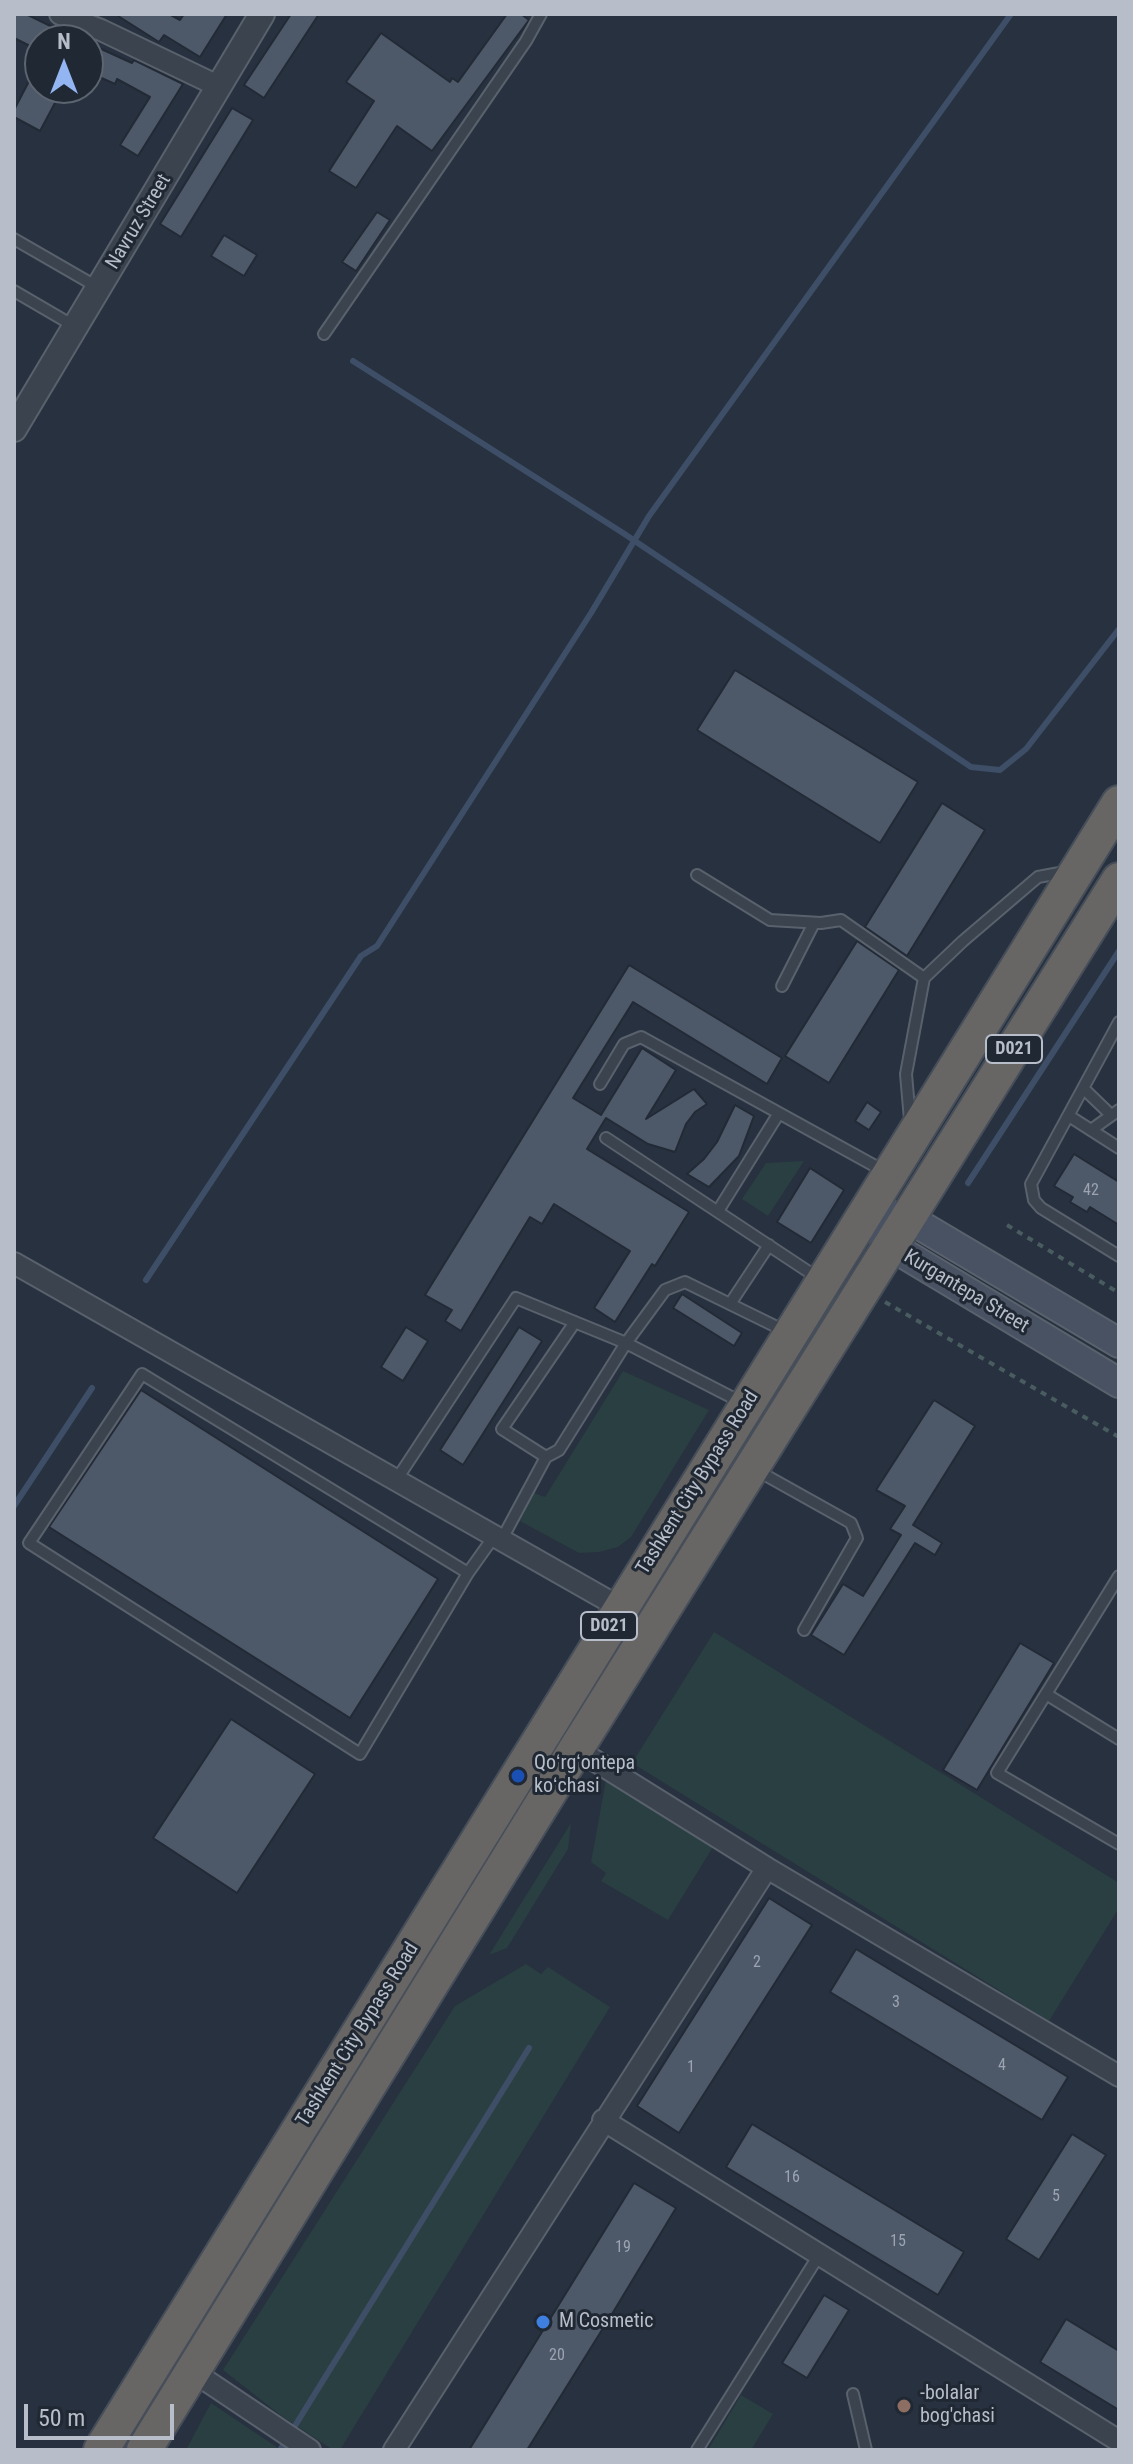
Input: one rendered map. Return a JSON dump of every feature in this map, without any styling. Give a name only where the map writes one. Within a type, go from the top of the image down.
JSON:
[{"type":"highway","name":"Tashkent City Bypass Road","points":[[101,2450],[1119,803]]},
{"type":"highway","name":"Tashkent City Bypass Road","points":[[144,2450],[576,1749],[1119,880]]},
{"type":"main road","name":"Kurgantepa Street","points":[[866,1212],[1119,1343]]},
{"type":"main road","name":"Kurgantepa Street","points":[[900,1232],[1119,1383]]},
{"type":"street","points":[[60,14],[101,30],[220,87]]},
{"type":"street","name":"Navruz Street","points":[[14,429],[262,14]]},
{"type":"street","points":[[14,1263],[621,1608]]},
{"type":"street","points":[[576,1749],[767,1868],[1119,2076]]},
{"type":"street","points":[[394,2450],[767,1868]]},
{"type":"street","points":[[603,2120],[1119,2441]]},
{"type":"street","points":[[192,2371],[310,2450]]},
{"type":"lane","points":[[324,334],[526,41],[541,14]]},
{"type":"lane","points":[[14,239],[99,288]]},
{"type":"lane","points":[[14,291],[75,327]]},
{"type":"lane","points":[[912,1138],[906,1074],[924,978],[1038,877],[1078,870]]},
{"type":"lane","points":[[697,875],[770,920],[814,923],[841,920],[924,978]]},
{"type":"lane","points":[[782,986],[814,923]]},
{"type":"lane","points":[[1119,1022],[1034,1176],[1031,1192],[1041,1208],[1119,1256]]},
{"type":"lane","points":[[600,1084],[624,1044],[641,1037],[889,1174]]},
{"type":"lane","points":[[1084,1089],[1115,1112],[1091,1130]]},
{"type":"lane","points":[[718,1211],[779,1113]]},
{"type":"lane","points":[[1069,1116],[1119,1148]]},
{"type":"lane","points":[[606,1138],[823,1281]]},
{"type":"lane","points":[[730,1304],[769,1245]]},
{"type":"lane","points":[[468,1573],[142,1374],[29,1543],[360,1754],[468,1573],[498,1537],[546,1457],[559,1450],[626,1343],[665,1290],[685,1282],[791,1334]]},
{"type":"lane","points":[[397,1479],[516,1298],[626,1343],[747,1404]]},
{"type":"lane","points":[[546,1457],[502,1429],[575,1322]]},
{"type":"lane","points":[[753,1468],[851,1523],[857,1538],[804,1630]]},
{"type":"lane","points":[[1119,1576],[997,1773],[1119,1844]]},
{"type":"lane","points":[[1046,1694],[1119,1739]]},
{"type":"lane","points":[[697,2450],[819,2255]]},
{"type":"lane","points":[[853,2394],[866,2450]]},
{"type":"path","points":[[1007,1225],[1119,1293]]},
{"type":"path","points":[[864,1290],[1119,1437]]},
{"type":"green space","points":[[804,1161],[768,1216],[742,1199],[766,1163]]},
{"type":"green space","points":[[623,1371],[709,1410],[631,1537],[618,1547],[579,1553],[520,1521],[534,1493],[545,1497]]},
{"type":"green space","points":[[714,1632],[1119,1883],[1119,1908],[1049,2021],[632,1763]]},
{"type":"green space","points":[[606,1780],[713,1847],[668,1920],[601,1881],[606,1873],[591,1862]]},
{"type":"green space","points":[[571,1823],[568,1849],[507,1948],[489,1955]]},
{"type":"green space","points":[[526,1964],[541,1974],[548,1967],[610,2007],[340,2450],[333,2450],[279,2414],[223,2370],[455,2006]]},
{"type":"green space","points":[[741,2395],[773,2414],[751,2450],[708,2450]]},
{"type":"green space","points":[[211,2403],[281,2450],[186,2450]]},
{"type":"building","points":[[14,14],[28,15],[46,24],[24,24],[24,43],[14,38]]},
{"type":"building","points":[[115,14],[169,14],[180,20],[184,14],[227,14],[200,57],[164,35],[159,42]]},
{"type":"building","points":[[291,14],[319,14],[264,98],[244,85]]},
{"type":"building","points":[[507,14],[521,14],[529,20],[432,151],[397,126],[356,188],[329,171],[374,101],[346,82],[381,33],[450,82],[452,78],[458,82]]},
{"type":"building","points":[[104,50],[132,63],[134,60],[183,84],[138,156],[120,145],[150,97],[117,79],[115,84],[104,79]]},
{"type":"building","points":[[24,91],[24,104],[54,104],[40,131],[14,117],[14,110]]},
{"type":"building","points":[[232,108],[253,120],[181,237],[160,224]]},
{"type":"building","points":[[377,212],[390,220],[356,271],[342,262]]},
{"type":"building","points":[[224,235],[257,255],[244,276],[211,256]]},
{"type":"building","points":[[735,670],[918,782],[880,843],[697,730]]},
{"type":"building","points":[[942,803],[985,830],[907,956],[865,927]]},
{"type":"building","points":[[857,941],[899,970],[829,1083],[785,1056]]},
{"type":"building","points":[[629,965],[782,1058],[767,1084],[633,1002],[573,1098],[601,1115],[642,1048],[676,1070],[646,1119],[694,1089],[707,1104],[695,1112],[686,1124],[675,1152],[648,1144],[606,1118],[587,1149],[689,1212],[615,1322],[594,1308],[630,1251],[554,1204],[542,1224],[530,1217],[461,1331],[445,1321],[452,1310],[425,1295]]},
{"type":"building","points":[[867,1102],[881,1112],[869,1130],[855,1121]]},
{"type":"building","points":[[735,1105],[754,1116],[739,1156],[709,1187],[687,1174],[717,1142]]},
{"type":"building","points":[[1074,1154],[1119,1182],[1119,1225],[1090,1207],[1087,1212],[1070,1202],[1073,1197],[1054,1186]]},
{"type":"building","points":[[810,1168],[844,1190],[811,1243],[777,1222]]},
{"type":"building","points":[[682,1294],[742,1333],[734,1346],[673,1308]]},
{"type":"building","points":[[406,1327],[428,1341],[403,1381],[381,1367]]},
{"type":"building","points":[[519,1327],[542,1341],[463,1465],[440,1450]]},
{"type":"building","points":[[141,1390],[438,1579],[350,1718],[49,1527]]},
{"type":"building","points":[[934,1400],[975,1426],[913,1525],[942,1543],[935,1555],[915,1543],[844,1655],[811,1635],[843,1584],[863,1596],[901,1535],[890,1529],[905,1506],[876,1490]]},
{"type":"building","points":[[1020,1643],[1054,1663],[977,1790],[943,1770]]},
{"type":"building","points":[[231,1719],[315,1774],[237,1893],[153,1838]]},
{"type":"building","points":[[769,1898],[812,1925],[679,2133],[637,2106]]},
{"type":"building","points":[[856,1949],[1068,2077],[1042,2120],[830,1992]]},
{"type":"building","points":[[752,2124],[964,2252],[938,2295],[726,2167]]},
{"type":"building","points":[[1072,2134],[1106,2155],[1039,2260],[1006,2239]]},
{"type":"building","points":[[634,2183],[676,2208],[612,2314],[527,2450],[469,2450]]},
{"type":"building","points":[[824,2295],[849,2310],[807,2378],[782,2363]]},
{"type":"building","points":[[1066,2319],[1119,2351],[1119,2410],[1040,2362]]},
{"type":"waterway","points":[[146,1280],[361,956],[377,946],[591,613],[649,516],[1011,14]]},
{"type":"waterway","points":[[353,361],[623,533],[971,767],[1000,770],[1026,749],[1119,629]]},
{"type":"waterway","points":[[968,1183],[1119,951]]},
{"type":"waterway","points":[[14,1506],[92,1388]]},
{"type":"waterway","points":[[280,2450],[529,2048]]},
{"type":"place","name":"Qoʻrgʻontepa koʻchasi","points":[[518,1776]]},
{"type":"place","name":"M Cosmetic","points":[[543,2322]]},
{"type":"place","name":"-bolalar bog'chasi","points":[[904,2406]]}]
